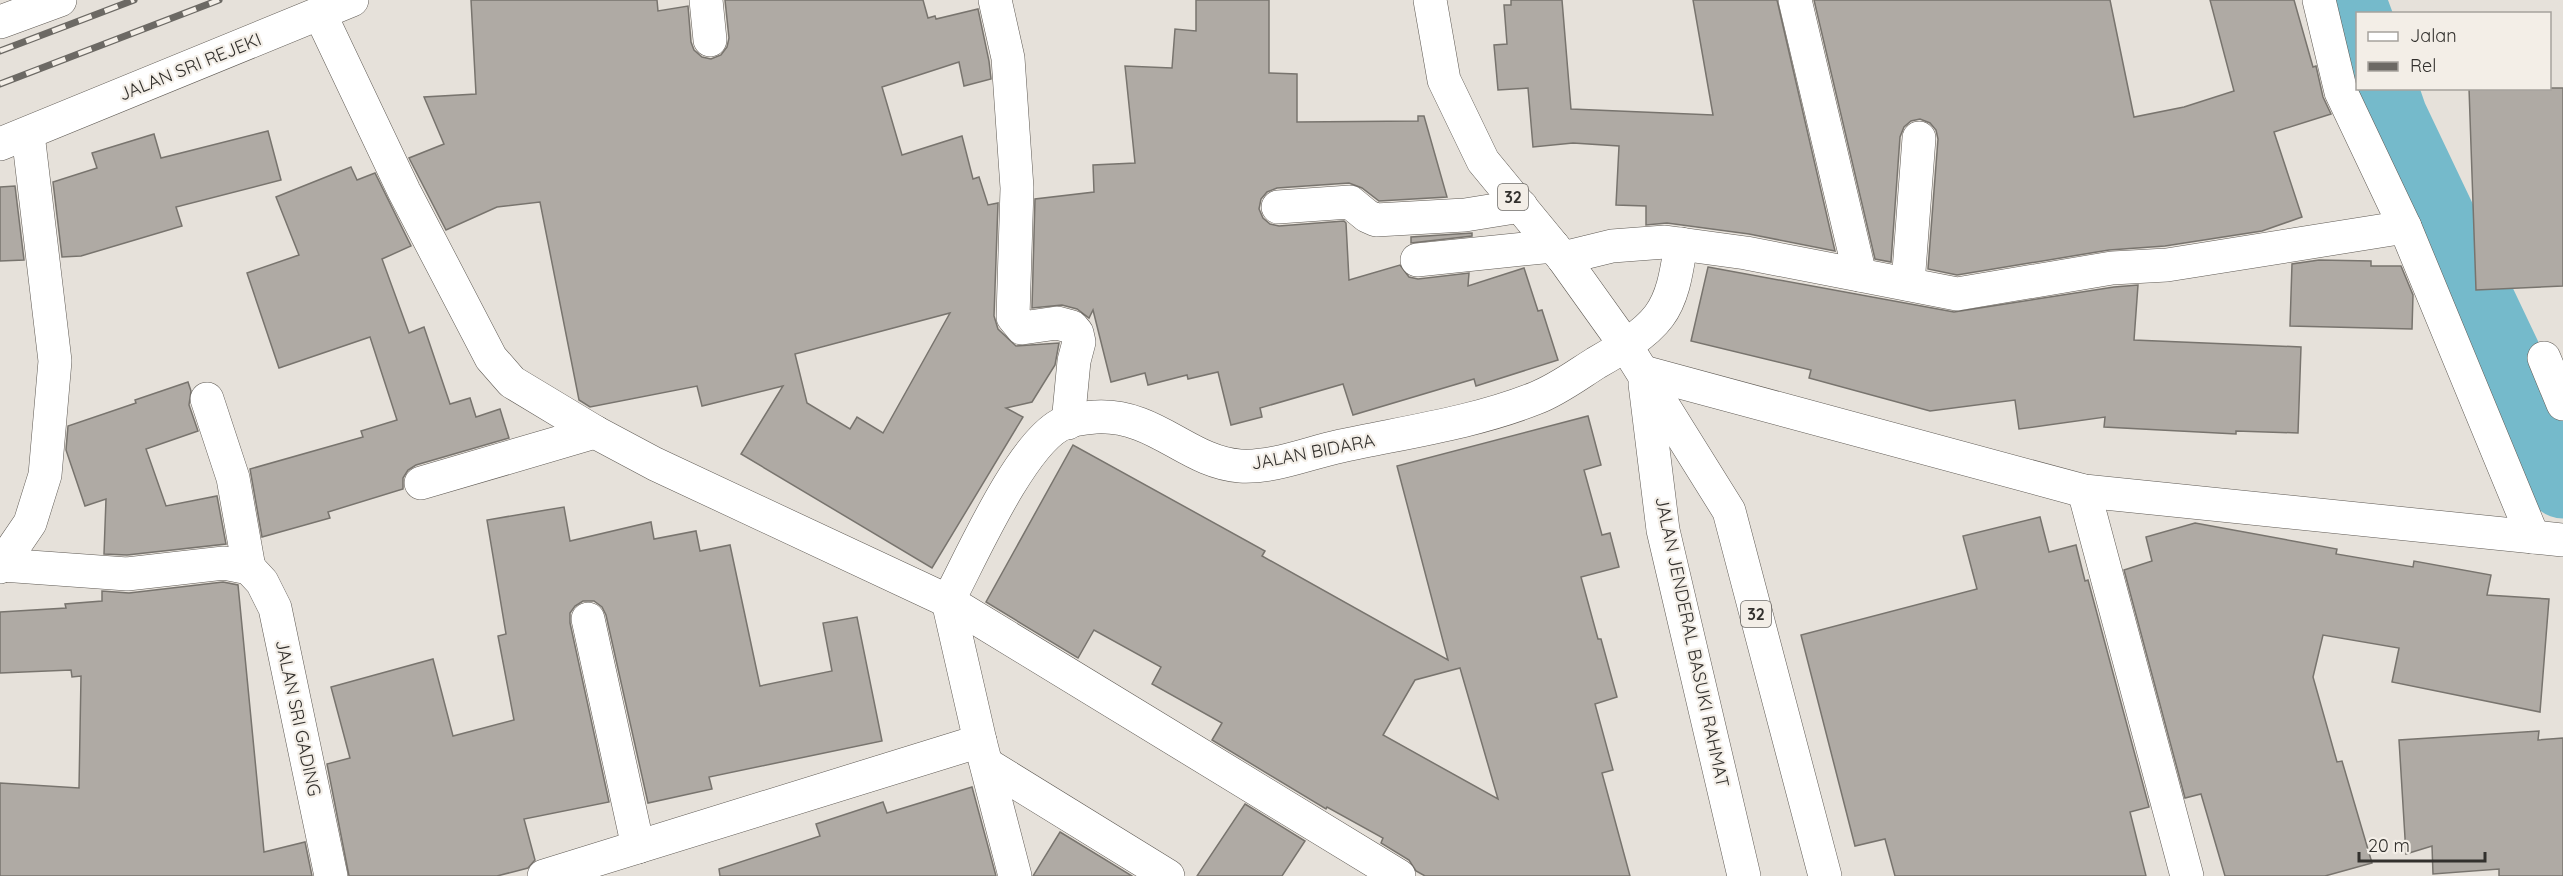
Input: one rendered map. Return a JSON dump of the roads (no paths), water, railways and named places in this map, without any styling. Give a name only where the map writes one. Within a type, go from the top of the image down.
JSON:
[{"type":"main road","points":[[0,22],[60,0]]},
{"type":"main road","name":"JALAN SRI REJEKI","points":[[14,139],[352,0]]},
{"type":"main road","points":[[706,0],[710,40]]},
{"type":"main road","points":[[995,0],[1008,58],[1017,188],[1013,317],[1022,328],[1057,323],[1072,327],[1077,333],[1079,342],[1074,361],[1068,423]]},
{"type":"main road","name":"JALAN JENDERAL BASUKI RAHMAT","points":[[1430,0],[1444,80],[1484,161],[1558,252],[1634,359],[1729,511],[1825,876]]},
{"type":"main road","points":[[1795,0],[1860,275]]},
{"type":"main road","points":[[2319,0],[2341,92],[2548,539]]},
{"type":"main road","points":[[320,14],[404,191],[491,358],[512,382],[595,432],[655,464],[948,601],[1399,876]]},
{"type":"main road","points":[[1908,284],[1919,138]]},
{"type":"main road","points":[[1,566],[30,523],[45,475],[55,361],[14,139]]},
{"type":"main road","points":[[1278,207],[1350,202],[1367,216],[1376,220],[1465,215],[1521,206]]},
{"type":"main road","points":[[1417,260],[1558,252],[1665,242],[1746,253],[1956,294],[2112,268],[2167,265],[2405,227]]},
{"type":"main road","name":"JALAN BIDARA","points":[[948,601],[1017,471],[1039,443],[1060,425],[1082,418],[1112,416],[1143,424],[1205,457],[1240,466],[1278,462],[1339,446],[1464,422],[1537,398],[1634,359],[1660,315],[1674,283],[1681,244]]},
{"type":"main road","points":[[2544,358],[2563,404]]},
{"type":"main road","points":[[1634,359],[2084,491],[2444,526],[2548,539]]},
{"type":"main road","name":"JALAN JENDERAL BASUKI RAHMAT","points":[[1634,359],[1663,530],[1744,876]]},
{"type":"main road","points":[[1,566],[127,574],[224,563],[249,568],[232,478],[207,399]]},
{"type":"main road","points":[[421,483],[595,432]]},
{"type":"main road","points":[[2084,491],[2187,876]]},
{"type":"main road","name":"JALAN SRI GADING","points":[[249,568],[262,582],[275,608],[331,876]]},
{"type":"main road","points":[[948,601],[1015,876]]},
{"type":"main road","points":[[588,619],[638,847]]},
{"type":"main road","points":[[544,876],[638,847],[984,753],[1168,876]]},
{"type":"waterway","points":[[2348,0],[2356,22]]},
{"type":"waterway","points":[[2381,90],[2390,117],[2563,481]]},
{"type":"railway","points":[[0,51],[134,0]]},
{"type":"railway","points":[[0,84],[219,0]]}]
